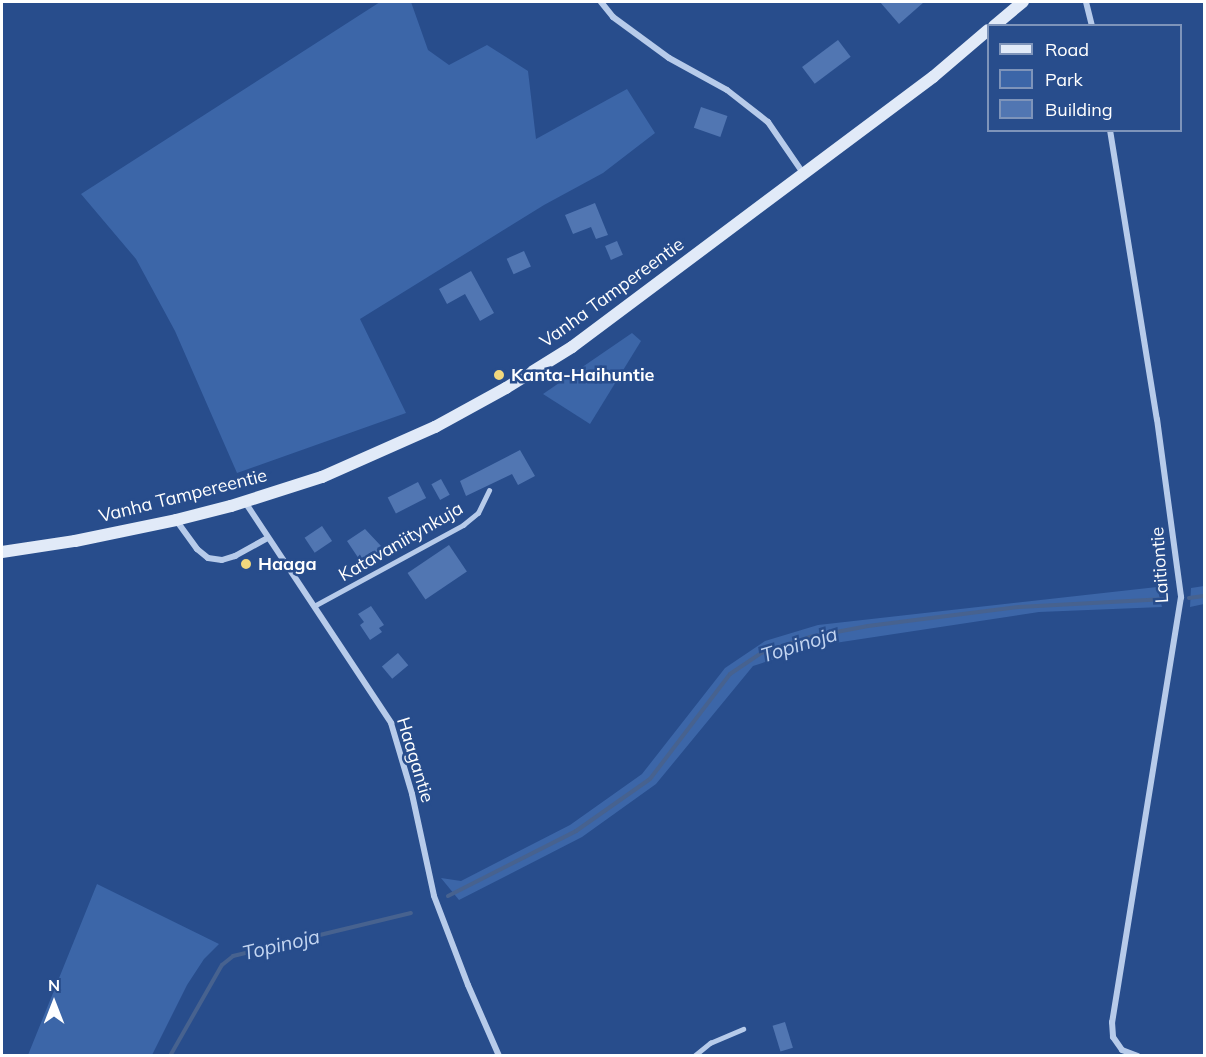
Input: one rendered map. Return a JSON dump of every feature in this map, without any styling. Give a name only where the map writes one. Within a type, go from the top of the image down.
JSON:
[{"type":"main road","points":[[996,24],[1023,2]]},
{"type":"main road","name":"Vanha Tampereentie","points":[[2,552],[75,541],[176,520],[245,501],[322,477],[435,427],[513,384],[572,347],[933,77],[987,31]]},
{"type":"street","points":[[601,2],[613,17],[669,58],[727,90],[768,122],[803,173]]},
{"type":"street","points":[[1086,2],[1092,24]]},
{"type":"street","name":"Laitiontie","points":[[1110,132],[1157,419],[1181,597],[1112,1022],[1113,1037],[1122,1050],[1138,1056]]},
{"type":"street","name":"Haagantie","points":[[245,501],[267,538],[391,723],[412,794],[434,896],[468,985],[499,1056]]},
{"type":"street","points":[[176,520],[196,549],[208,558],[222,560],[235,556],[267,538]]},
{"type":"lane","name":"Katavaniitynkuja","points":[[314,606],[463,525],[478,513],[489,490]]},
{"type":"lane","points":[[694,1056],[710,1042],[743,1029]]},
{"type":"green space","points":[[380,2],[411,2],[428,50],[449,65],[487,45],[528,71],[536,139],[627,89],[655,133],[603,173],[544,205],[360,319],[406,413],[237,473],[175,331],[136,259],[81,194]]},
{"type":"green space","points":[[632,333],[641,341],[590,424],[543,394]]},
{"type":"green space","points":[[1204,586],[1204,604],[1190,607],[1191,588]]},
{"type":"green space","points":[[1157,587],[1162,607],[1039,612],[815,646],[753,666],[656,784],[582,837],[459,900],[441,878],[461,881],[570,825],[642,774],[725,668],[765,641],[818,625]]},
{"type":"green space","points":[[97,884],[219,944],[204,959],[187,985],[152,1055],[28,1055]]},
{"type":"building","points":[[880,2],[924,2],[899,24]]},
{"type":"building","points":[[838,40],[851,57],[815,84],[802,67]]},
{"type":"building","points":[[701,107],[727,116],[720,137],[694,128]]},
{"type":"building","points":[[595,203],[608,235],[596,239],[591,227],[573,234],[565,215]]},
{"type":"building","points":[[617,241],[623,255],[611,260],[605,246]]},
{"type":"building","points":[[524,251],[531,267],[514,274],[507,259]]},
{"type":"building","points":[[471,271],[494,313],[480,321],[465,294],[447,304],[439,289]]},
{"type":"building","points":[[520,450],[535,476],[518,485],[512,474],[466,496],[460,481]]},
{"type":"building","points":[[441,479],[450,495],[440,500],[431,484]]},
{"type":"building","points":[[418,482],[426,498],[396,513],[388,497]]},
{"type":"building","points":[[322,526],[332,541],[315,553],[305,538]]},
{"type":"building","points":[[365,529],[381,546],[377,548],[383,556],[365,568],[347,541]]},
{"type":"building","points":[[449,545],[467,572],[425,599],[408,573]]},
{"type":"building","points":[[371,606],[384,625],[379,628],[382,632],[370,640],[360,625],[364,622],[358,614]]},
{"type":"building","points":[[398,653],[408,665],[392,679],[382,666]]},
{"type":"building","points":[[785,1022],[793,1048],[780,1052],[773,1026]]},
{"type":"waterway","name":"Topinoja","points":[[1189,598],[1204,596]]},
{"type":"waterway","name":"Topinoja","points":[[448,896],[576,831],[650,779],[730,674],[761,653],[810,637],[868,626],[1019,607],[1166,599]]},
{"type":"waterway","name":"Topinoja","points":[[170,1056],[222,965],[233,956],[411,913]]},
{"type":"place","name":"Kanta-Haihuntie","points":[[499,375]]},
{"type":"place","name":"Haaga","points":[[246,564]]}]
